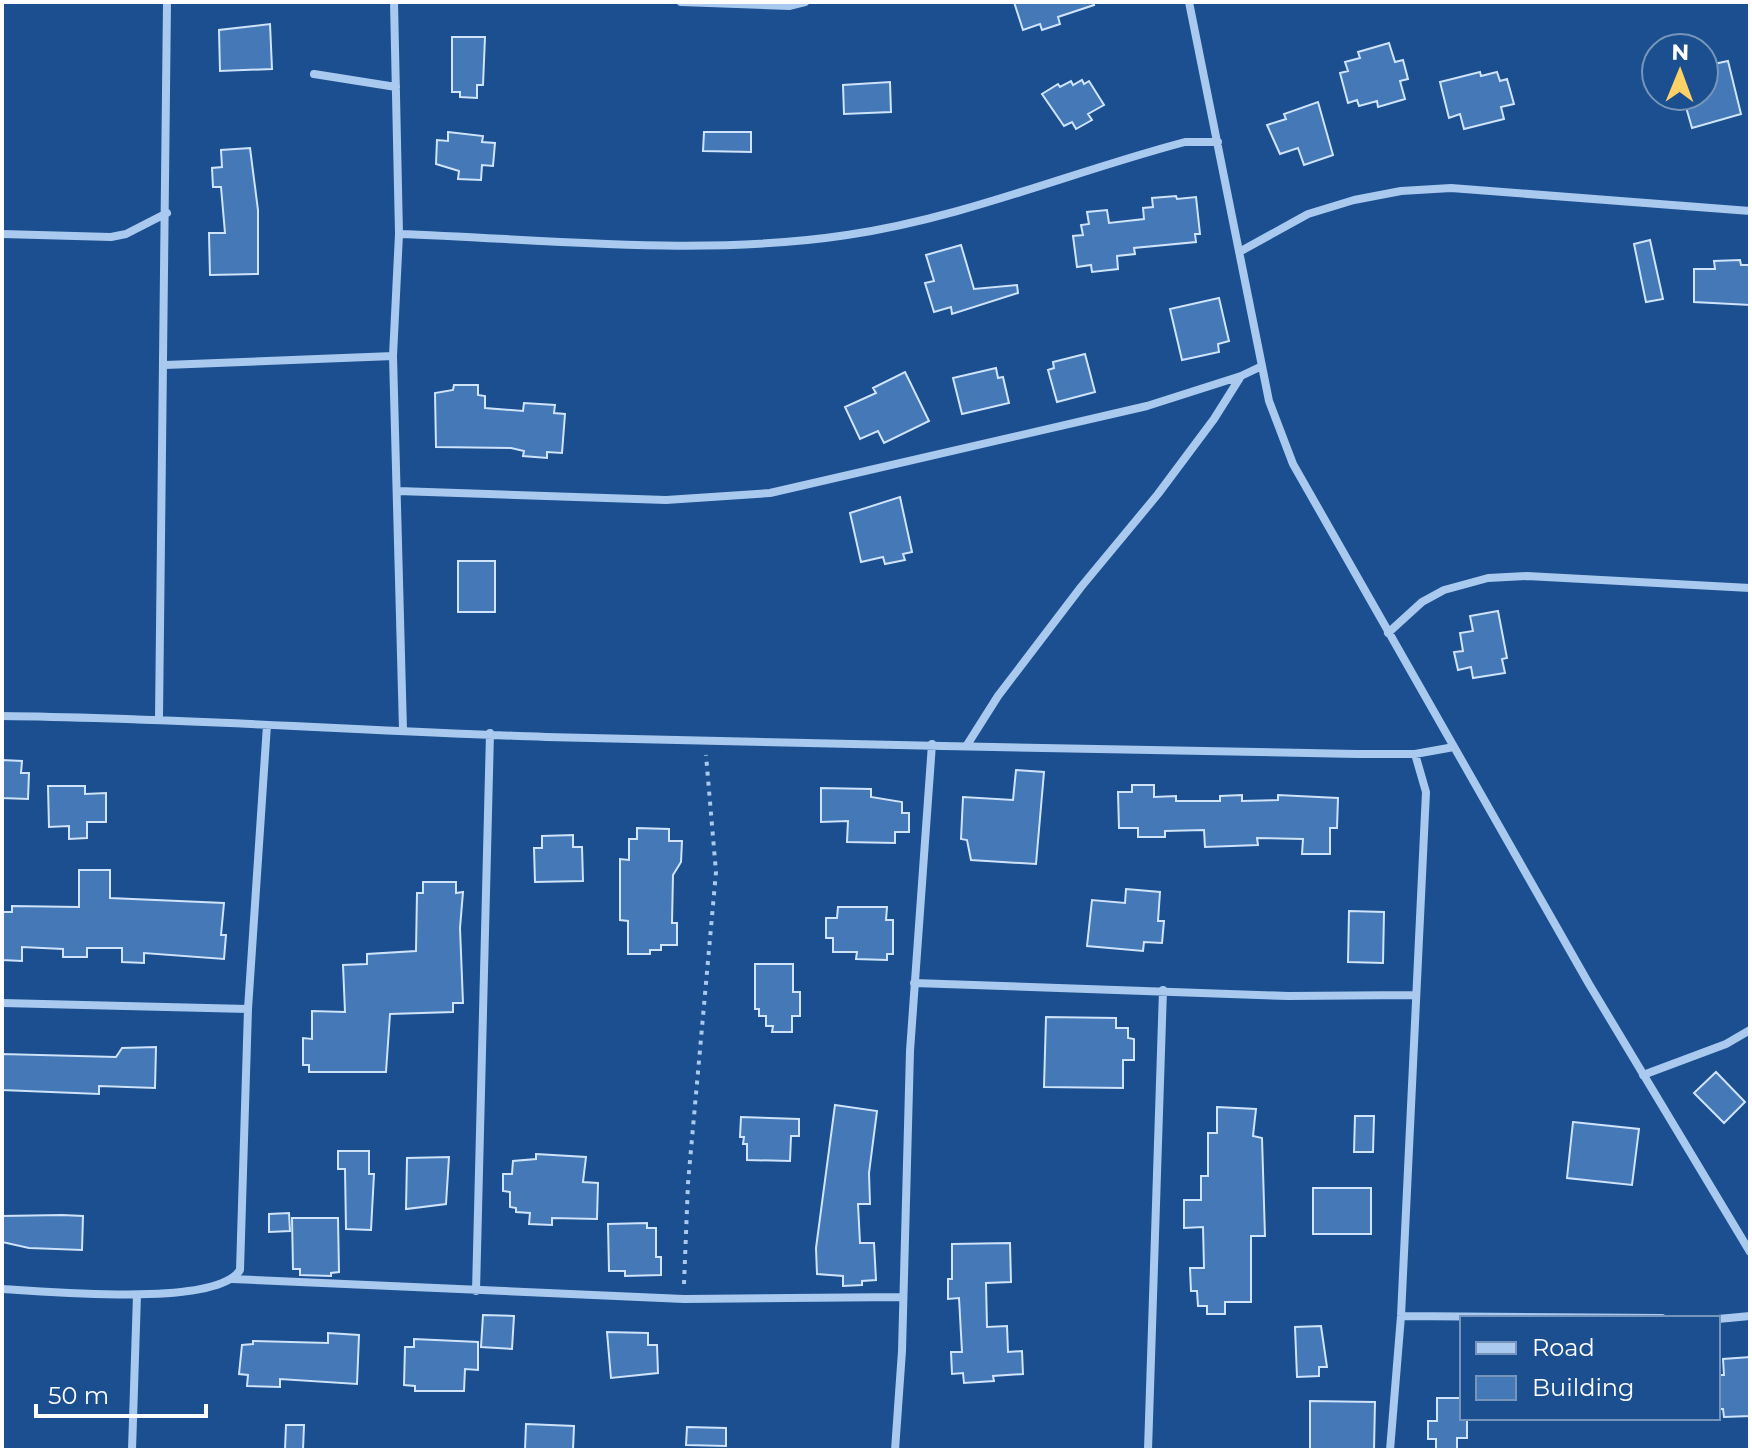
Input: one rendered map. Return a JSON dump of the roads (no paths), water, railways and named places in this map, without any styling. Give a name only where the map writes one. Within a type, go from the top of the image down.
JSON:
[{"type":"street","points":[[159,718],[167,2]]},
{"type":"street","points":[[394,2],[399,234],[393,356],[403,730]]},
{"type":"street","points":[[681,2],[789,6],[805,2]]},
{"type":"street","points":[[1189,2],[1269,401],[1293,464],[1643,1075],[1750,1252]]},
{"type":"street","points":[[314,74],[396,87]]},
{"type":"street","points":[[399,234],[720,245],[805,240],[930,218],[1185,142],[1218,142]]},
{"type":"street","points":[[1241,251],[1308,214],[1401,191],[1451,188],[1750,211]]},
{"type":"street","points":[[2,234],[111,237],[126,234],[167,213]]},
{"type":"street","points":[[165,365],[393,356]]},
{"type":"street","points":[[398,491],[666,500],[770,493],[1147,406],[1241,376],[1262,366]]},
{"type":"street","points":[[967,745],[998,696],[1081,587],[1158,494],[1214,419],[1241,376]]},
{"type":"street","points":[[1388,633],[1422,602],[1444,590],[1488,578],[1527,576],[1750,588]]},
{"type":"street","points":[[2,716],[159,718],[267,725],[706,741],[1415,754],[1454,747]]},
{"type":"street","points":[[2,1289],[137,1295],[210,1289],[232,1279],[240,1270],[243,1252],[248,1009],[267,725]]},
{"type":"street","points":[[476,1291],[490,733]]},
{"type":"street","points":[[895,1450],[914,983],[932,744]]},
{"type":"street","points":[[1390,1450],[1401,1316],[1426,792],[1415,754]]},
{"type":"street","points":[[914,983],[1288,996],[1415,995]]},
{"type":"street","points":[[1148,1450],[1163,990]]},
{"type":"street","points":[[2,1003],[248,1009]]},
{"type":"street","points":[[1643,1075],[1726,1044],[1750,1030]]},
{"type":"street","points":[[232,1279],[684,1299],[902,1297]]},
{"type":"street","points":[[132,1450],[137,1295]]},
{"type":"street","points":[[1401,1316],[1460,1316]]},
{"type":"street","points":[[1720,1319],[1750,1316]]}]
